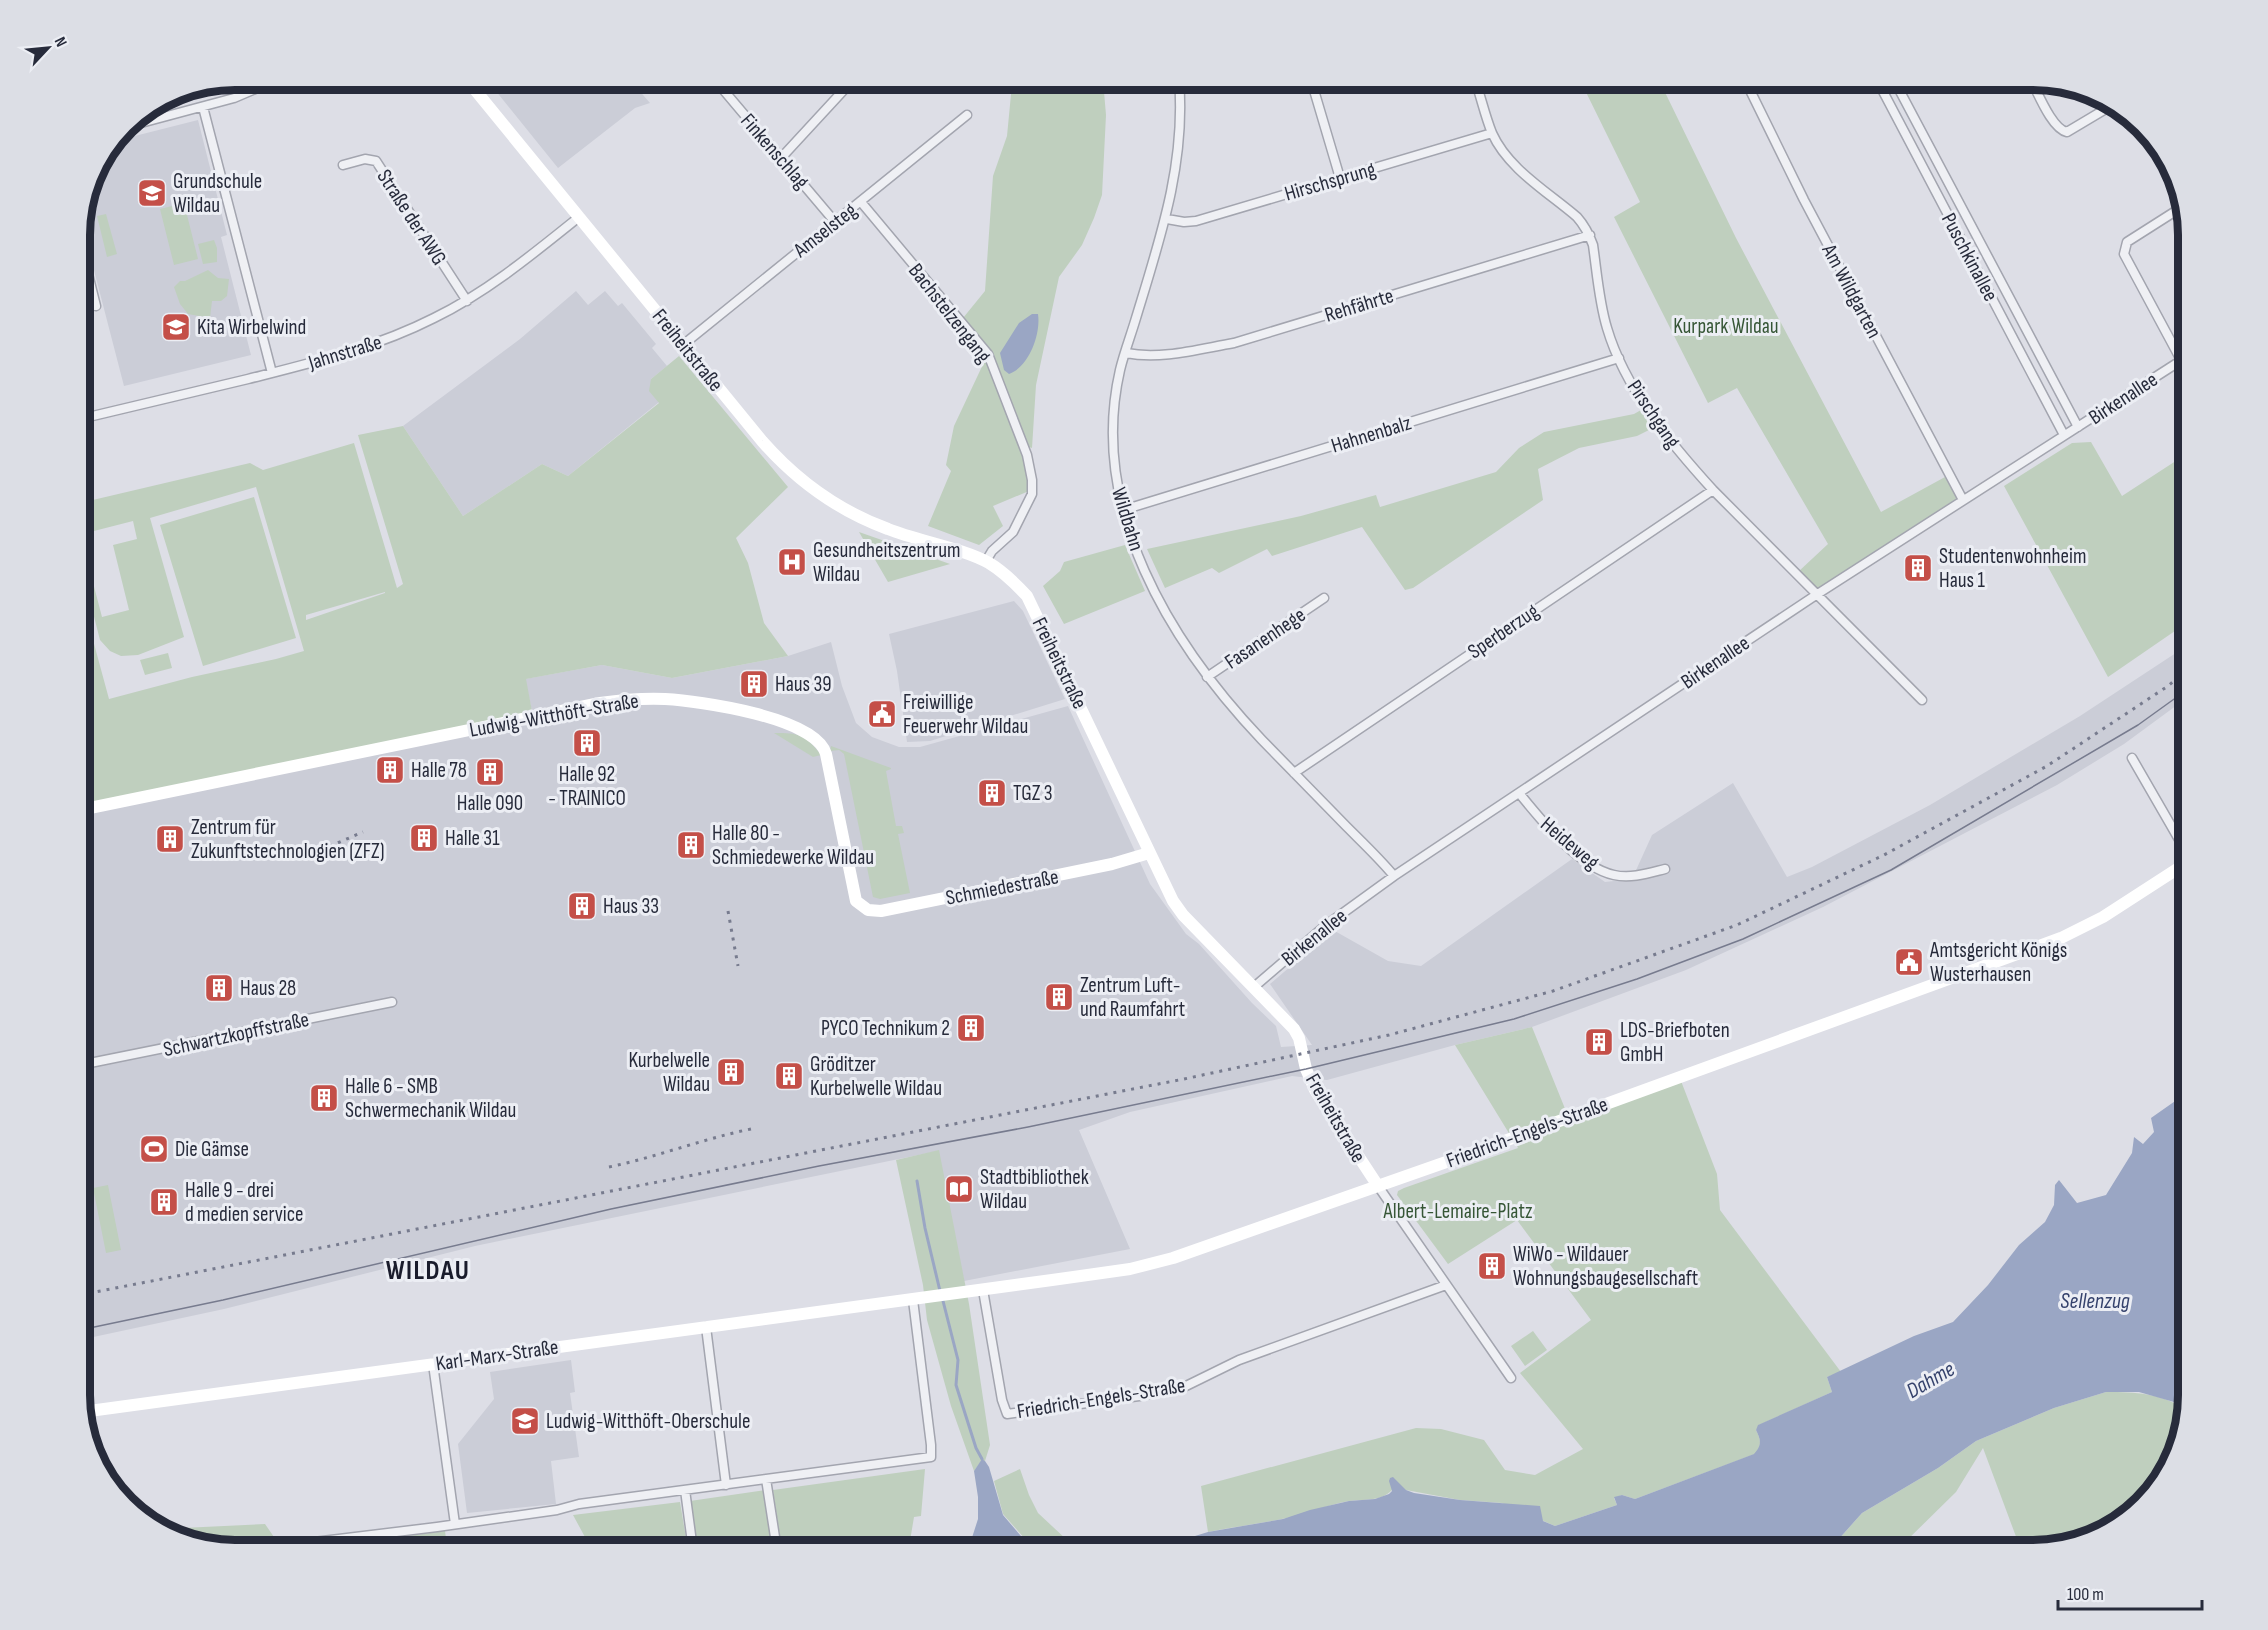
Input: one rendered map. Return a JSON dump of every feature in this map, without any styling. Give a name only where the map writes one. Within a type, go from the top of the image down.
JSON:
[{"type":"street","points":[[143,122],[234,98],[253,90]]},
{"type":"street","name":"Freiheitstraße","points":[[475,90],[768,447],[796,476],[813,490],[851,513],[886,529],[986,561],[1009,577],[1030,601],[1173,900],[1183,915],[1294,1029],[1315,1090],[1510,1378]]},
{"type":"street","name":"Finkenschlag","points":[[723,90],[835,222]]},
{"type":"street","points":[[781,158],[844,90]]},
{"type":"street","name":"Wildbahn","points":[[1179,90],[1181,130],[1167,219],[1126,352],[1116,396],[1113,438],[1116,476],[1123,510],[1135,547],[1153,589],[1207,677],[1228,703],[1394,876]]},
{"type":"street","points":[[1314,90],[1340,178]]},
{"type":"street","points":[[1478,90],[1492,134],[1514,163],[1584,225],[1590,235]]},
{"type":"street","name":"Am Wildgarten","points":[[1750,90],[1804,200],[1963,500]]},
{"type":"street","name":"Puschkinallee","points":[[1882,90],[2064,435]]},
{"type":"street","name":"Puschkinallee","points":[[1899,90],[2078,427]]},
{"type":"street","points":[[2036,90],[2055,125],[2063,131],[2067,132],[2105,109]]},
{"type":"street","points":[[203,107],[272,373]]},
{"type":"street","name":"Amselsteg","points":[[684,344],[967,115]]},
{"type":"street","name":"Hirschsprung","points":[[1167,219],[1184,222],[1196,221],[1492,134]]},
{"type":"street","name":"Straße der AWG","points":[[343,165],[365,159],[376,161],[466,301]]},
{"type":"street","name":"Bachstelzengang","points":[[861,202],[988,354],[1027,455],[1032,494],[1013,532],[992,551],[986,561]]},
{"type":"street","points":[[2176,211],[2127,242],[2124,254],[2178,346]]},
{"type":"street","name":"Jahnstraße","points":[[90,417],[272,373],[373,344],[421,325],[466,301],[518,266],[579,217]]},
{"type":"street","name":"Rehfährte","points":[[1126,352],[1141,355],[1177,353],[1234,343],[1590,235]]},
{"type":"street","name":"Pirschgang","points":[[1590,235],[1605,320],[1619,358],[1648,410],[1713,490],[1922,700]]},
{"type":"street","points":[[90,282],[96,306]]},
{"type":"street","name":"Hahnenbalz","points":[[1123,510],[1619,358]]},
{"type":"street","name":"Birkenallee","points":[[1254,987],[1325,926],[1394,876],[1816,595],[2178,363]]},
{"type":"street","name":"Sperberzug","points":[[1294,773],[1713,490]]},
{"type":"street","name":"Fasanenhege","points":[[1207,677],[1324,598]]},
{"type":"street","name":"Ludwig-Witthöft-Straße","points":[[90,808],[608,702],[663,699],[751,713],[790,725],[820,742],[826,754],[856,901]]},
{"type":"street","points":[[2132,758],[2178,838]]},
{"type":"street","name":"Heideweg","points":[[1519,793],[1542,821],[1590,865],[1602,871],[1626,877],[1665,869]]},
{"type":"street","name":"Schmiedestraße","points":[[856,901],[868,910],[881,911],[1114,864],[1149,853]]},
{"type":"street","name":"Friedrich-Engels-Straße","points":[[1446,1285],[1239,1360],[1186,1386],[1127,1398],[1007,1414],[977,1290],[1153,1263],[1194,1251],[2061,938],[2103,917],[2178,868]]},
{"type":"street","name":"Schwartzkopffstraße","points":[[90,1063],[392,1002]]},
{"type":"street","name":"Karl-Marx-Straße","points":[[91,1411],[977,1290]]},
{"type":"street","points":[[333,1540],[557,1510],[579,1504],[931,1457],[932,1445],[917,1299]]},
{"type":"street","points":[[706,1327],[726,1485]]},
{"type":"street","points":[[433,1364],[455,1524]]},
{"type":"street","points":[[766,1479],[775,1540]]},
{"type":"street","points":[[685,1490],[692,1540]]},
{"type":"shaded area","points":[[495,90],[639,90],[650,103],[635,108],[558,168]]},
{"type":"shaded area","points":[[198,120],[227,235],[221,237],[251,355],[124,386],[90,255],[90,226],[95,197],[101,180],[114,154],[127,138]]},
{"type":"shaded area","points":[[576,291],[588,305],[605,291],[618,306],[622,303],[656,344],[652,348],[667,366],[651,379],[659,402],[568,476],[542,464],[463,516],[403,426],[520,339]]},
{"type":"shaded area","points":[[1014,601],[1023,611],[1065,699],[930,741],[907,742],[897,671],[889,634]]},
{"type":"shaded area","points":[[831,642],[842,686],[856,723],[872,737],[899,747],[920,747],[1068,706],[1150,884],[1186,934],[1199,944],[1276,1026],[1281,1047],[1312,1045],[1270,984],[1333,930],[1388,961],[1421,966],[1572,859],[1605,882],[1632,879],[1652,835],[1733,783],[1787,877],[1812,867],[1930,805],[2080,716],[2178,652],[2178,704],[2124,744],[2057,785],[1823,907],[1686,970],[1532,1027],[1455,1045],[1327,1080],[1292,1076],[1130,1112],[1079,1130],[1130,1249],[964,1281],[938,1151],[475,1246],[224,1309],[90,1338],[90,803],[532,711],[525,679],[602,665],[672,678],[788,656]]},
{"type":"shaded area","name":"Ludwig-Witthöft-Oberschule","points":[[571,1360],[575,1392],[570,1393],[579,1457],[551,1461],[556,1504],[467,1513],[458,1444],[494,1399],[490,1372]]},
{"type":"green space","points":[[1011,90],[1104,90],[1106,115],[1102,195],[1082,245],[1059,277],[1036,385],[1032,448],[1026,446],[1003,388],[963,318],[985,291],[993,176],[1007,136]]},
{"type":"green space","name":"Kurpark Wildau","points":[[1585,90],[1664,90],[1736,238],[1881,512],[1945,477],[1958,500],[1817,591],[1798,572],[1828,544],[1737,388],[1708,403],[1614,217],[1640,202]]},
{"type":"green space","points":[[184,203],[198,259],[174,265],[160,209]]},
{"type":"green space","points":[[106,214],[117,254],[107,257],[97,216]]},
{"type":"green space","points":[[214,240],[217,248],[217,262],[203,264],[198,244]]},
{"type":"green space","points":[[208,270],[218,278],[229,279],[227,296],[221,301],[212,301],[210,318],[188,314],[180,304],[174,287],[180,281],[185,281]]},
{"type":"green space","points":[[679,356],[788,487],[736,538],[748,563],[764,623],[788,656],[672,678],[602,665],[526,679],[532,711],[90,803],[90,641],[93,640],[109,699],[304,651],[256,487],[150,518],[184,637],[138,655],[121,656],[110,651],[100,640],[90,601],[90,571],[102,617],[129,610],[113,545],[137,539],[133,521],[90,532],[90,501],[250,463],[263,470],[354,443],[397,588],[403,584],[358,435],[403,426],[463,516],[542,464],[568,476],[659,403],[649,391],[651,379]],"holes":[[[385,593],[306,620],[306,615]]]},
{"type":"green space","points":[[986,358],[1028,471],[1029,491],[993,506],[1003,526],[979,545],[928,526],[951,471],[946,465],[954,426]]},
{"type":"green space","points":[[1641,410],[1653,428],[1637,436],[1579,448],[1538,469],[1543,500],[1413,588],[1405,590],[1362,527],[1272,556],[1267,549],[1219,573],[1212,568],[1165,588],[1147,549],[1301,516],[1376,495],[1380,507],[1496,472],[1519,448],[1544,432],[1634,414]]},
{"type":"green space","points":[[2091,442],[2122,496],[2178,460],[2178,629],[2108,677],[2004,486],[2072,443]]},
{"type":"green space","points":[[254,497],[296,638],[203,666],[160,525]]},
{"type":"green space","points":[[90,532],[94,550],[90,551]]},
{"type":"green space","points":[[859,532],[950,564],[888,582]]},
{"type":"green space","points":[[1125,545],[1145,591],[1064,624],[1043,586],[1060,571],[1064,562]]},
{"type":"green space","points":[[168,653],[172,668],[145,675],[140,660]]},
{"type":"green space","points":[[774,733],[801,736],[821,755],[813,757]]},
{"type":"green space","points":[[831,746],[891,768],[886,771],[896,826],[902,826],[904,833],[898,834],[910,893],[880,899],[873,897],[844,754],[839,750],[830,751]]},
{"type":"green space","name":"Albert-Lemaire-Platz","points":[[1532,1027],[1570,1121],[1681,1081],[1717,1174],[1720,1210],[1841,1372],[1827,1377],[1832,1392],[1759,1425],[1756,1430],[1760,1445],[1755,1454],[1635,1499],[1622,1495],[1614,1498],[1617,1505],[1555,1526],[1502,1503],[1460,1500],[1406,1490],[1392,1490],[1377,1498],[1349,1501],[1290,1517],[1208,1532],[1201,1486],[1416,1428],[1441,1429],[1484,1440],[1505,1470],[1535,1475],[1583,1449],[1520,1373],[1591,1320],[1517,1220],[1448,1264],[1397,1195],[1398,1191],[1404,1188],[1518,1148],[1455,1045]]},
{"type":"green space","points":[[939,1150],[969,1304],[990,1445],[985,1461],[982,1460],[974,1471],[951,1406],[927,1320],[923,1285],[896,1160]]},
{"type":"green space","points":[[108,1185],[121,1250],[106,1253],[93,1188]]},
{"type":"green space","points":[[1533,1331],[1547,1350],[1525,1366],[1511,1346]]},
{"type":"green space","points":[[2106,1392],[2147,1394],[2178,1405],[2170,1442],[2154,1476],[2136,1498],[2114,1516],[2080,1532],[2042,1540],[2017,1540],[1983,1448],[1956,1492],[1907,1540],[1838,1540],[1862,1513],[1938,1468],[1976,1441],[2054,1408]]},
{"type":"green space","points":[[925,1469],[921,1516],[914,1517],[910,1540],[780,1540],[773,1490]]},
{"type":"green space","points":[[1020,1469],[1038,1513],[1067,1540],[1026,1540],[1003,1514],[994,1481]]},
{"type":"green space","points":[[765,1490],[772,1540],[696,1540],[690,1501]]},
{"type":"green space","points":[[680,1502],[686,1540],[587,1540],[573,1515]]},
{"type":"green space","points":[[265,1524],[276,1540],[226,1540],[178,1528]]},
{"type":"green space","points":[[445,1531],[446,1540],[378,1540]]},
{"type":"water","points":[[1032,314],[1038,314],[1038,331],[1032,349],[1022,364],[1009,374],[1004,370],[1000,353],[1019,323]]},
{"type":"water","points":[[2178,1099],[2178,1404],[2139,1392],[2106,1392],[2054,1408],[1976,1441],[1938,1468],[1862,1513],[1838,1540],[1182,1540],[1208,1532],[1283,1519],[1349,1501],[1375,1499],[1392,1491],[1389,1481],[1393,1477],[1406,1490],[1414,1493],[1460,1500],[1540,1506],[1543,1521],[1555,1526],[1617,1505],[1614,1497],[1622,1495],[1635,1499],[1754,1454],[1760,1442],[1756,1430],[1758,1425],[1832,1392],[1827,1377],[1914,1336],[1953,1322],[1988,1285],[2019,1245],[2045,1222],[2054,1205],[2055,1185],[2059,1180],[2077,1203],[2106,1195],[2132,1153],[2134,1137],[2143,1144],[2154,1132],[2151,1118]]},
{"type":"water","points":[[982,1459],[989,1467],[1003,1515],[1024,1540],[971,1540],[978,1519],[978,1497],[974,1471]]},
{"type":"water","points":[[1089,1536],[1141,1536],[1182,1540],[1071,1540]]},
{"type":"waterway","points":[[917,1181],[940,1291]]},
{"type":"waterway","points":[[942,1297],[958,1360],[956,1385],[976,1448],[982,1459]]},
{"type":"tram line","points":[[90,1328],[223,1300],[611,1209],[819,1166],[1028,1127],[1306,1069],[1514,1019],[1637,979],[1743,939],[1891,870],[2138,725],[2178,696]]},
{"type":"railway","points":[[90,1293],[1184,1079],[1389,1035],[1553,991],[1737,925],[1884,855],[2047,766],[2178,678]]},
{"type":"railway","points":[[295,856],[328,847],[363,832]]},
{"type":"railway","points":[[728,911],[738,966]]},
{"type":"railway","points":[[609,1167],[751,1129]]},
{"type":"place","name":"Grundschule Wildau","points":[[152,193]]},
{"type":"place","name":"Kita Wirbelwind","points":[[176,327]]},
{"type":"place","name":"Gesundheitszentrum Wildau","points":[[792,562]]},
{"type":"place","name":"Studentenwohnheim Haus 1","points":[[1918,568]]},
{"type":"place","name":"Haus 39","points":[[754,684]]},
{"type":"place","name":"Freiwillige Feuerwehr Wildau","points":[[882,714]]},
{"type":"place","name":"Halle 92 - TRAINICO","points":[[587,743]]},
{"type":"place","name":"Halle 78","points":[[390,770]]},
{"type":"place","name":"Halle 090","points":[[490,772]]},
{"type":"place","name":"TGZ 3","points":[[992,793]]},
{"type":"place","name":"Halle 31","points":[[424,838]]},
{"type":"place","name":"Zentrum für Zukunftstechnologien (ZFZ)","points":[[170,839]]},
{"type":"place","name":"Halle 80 - Schmiedewerke Wildau","points":[[691,845]]},
{"type":"place","name":"Haus 33","points":[[582,906]]},
{"type":"place","name":"Amtsgericht Königs Wusterhausen","points":[[1909,962]]},
{"type":"place","name":"Haus 28","points":[[219,988]]},
{"type":"place","name":"Zentrum Luft- und Raumfahrt","points":[[1059,997]]},
{"type":"place","name":"PYCO Technikum 2","points":[[971,1028]]},
{"type":"place","name":"LDS-Briefboten GmbH","points":[[1599,1042]]},
{"type":"place","name":"Kurbelwelle Wildau","points":[[731,1072]]},
{"type":"place","name":"Gröditzer Kurbelwelle Wildau","points":[[789,1076]]},
{"type":"place","name":"Halle 6 - SMB Schwermechanik Wildau","points":[[324,1098]]},
{"type":"place","name":"Die Gämse","points":[[154,1149]]},
{"type":"place","name":"Stadtbibliothek Wildau","points":[[959,1189]]},
{"type":"place","name":"Halle 9 - drei d medien service","points":[[164,1202]]},
{"type":"place","name":"WiWo - Wildauer Wohnungsbaugesellschaft","points":[[1492,1266]]},
{"type":"place","name":"Ludwig-Witthöft-Oberschule","points":[[525,1421]]},
{"type":"district","name":"WILDAU","points":[[428,1270]]},
{"type":"water label","name":"Sellenzug","points":[[2095,1300]]},
{"type":"water label","name":"Dahme","points":[[1930,1379]]}]
